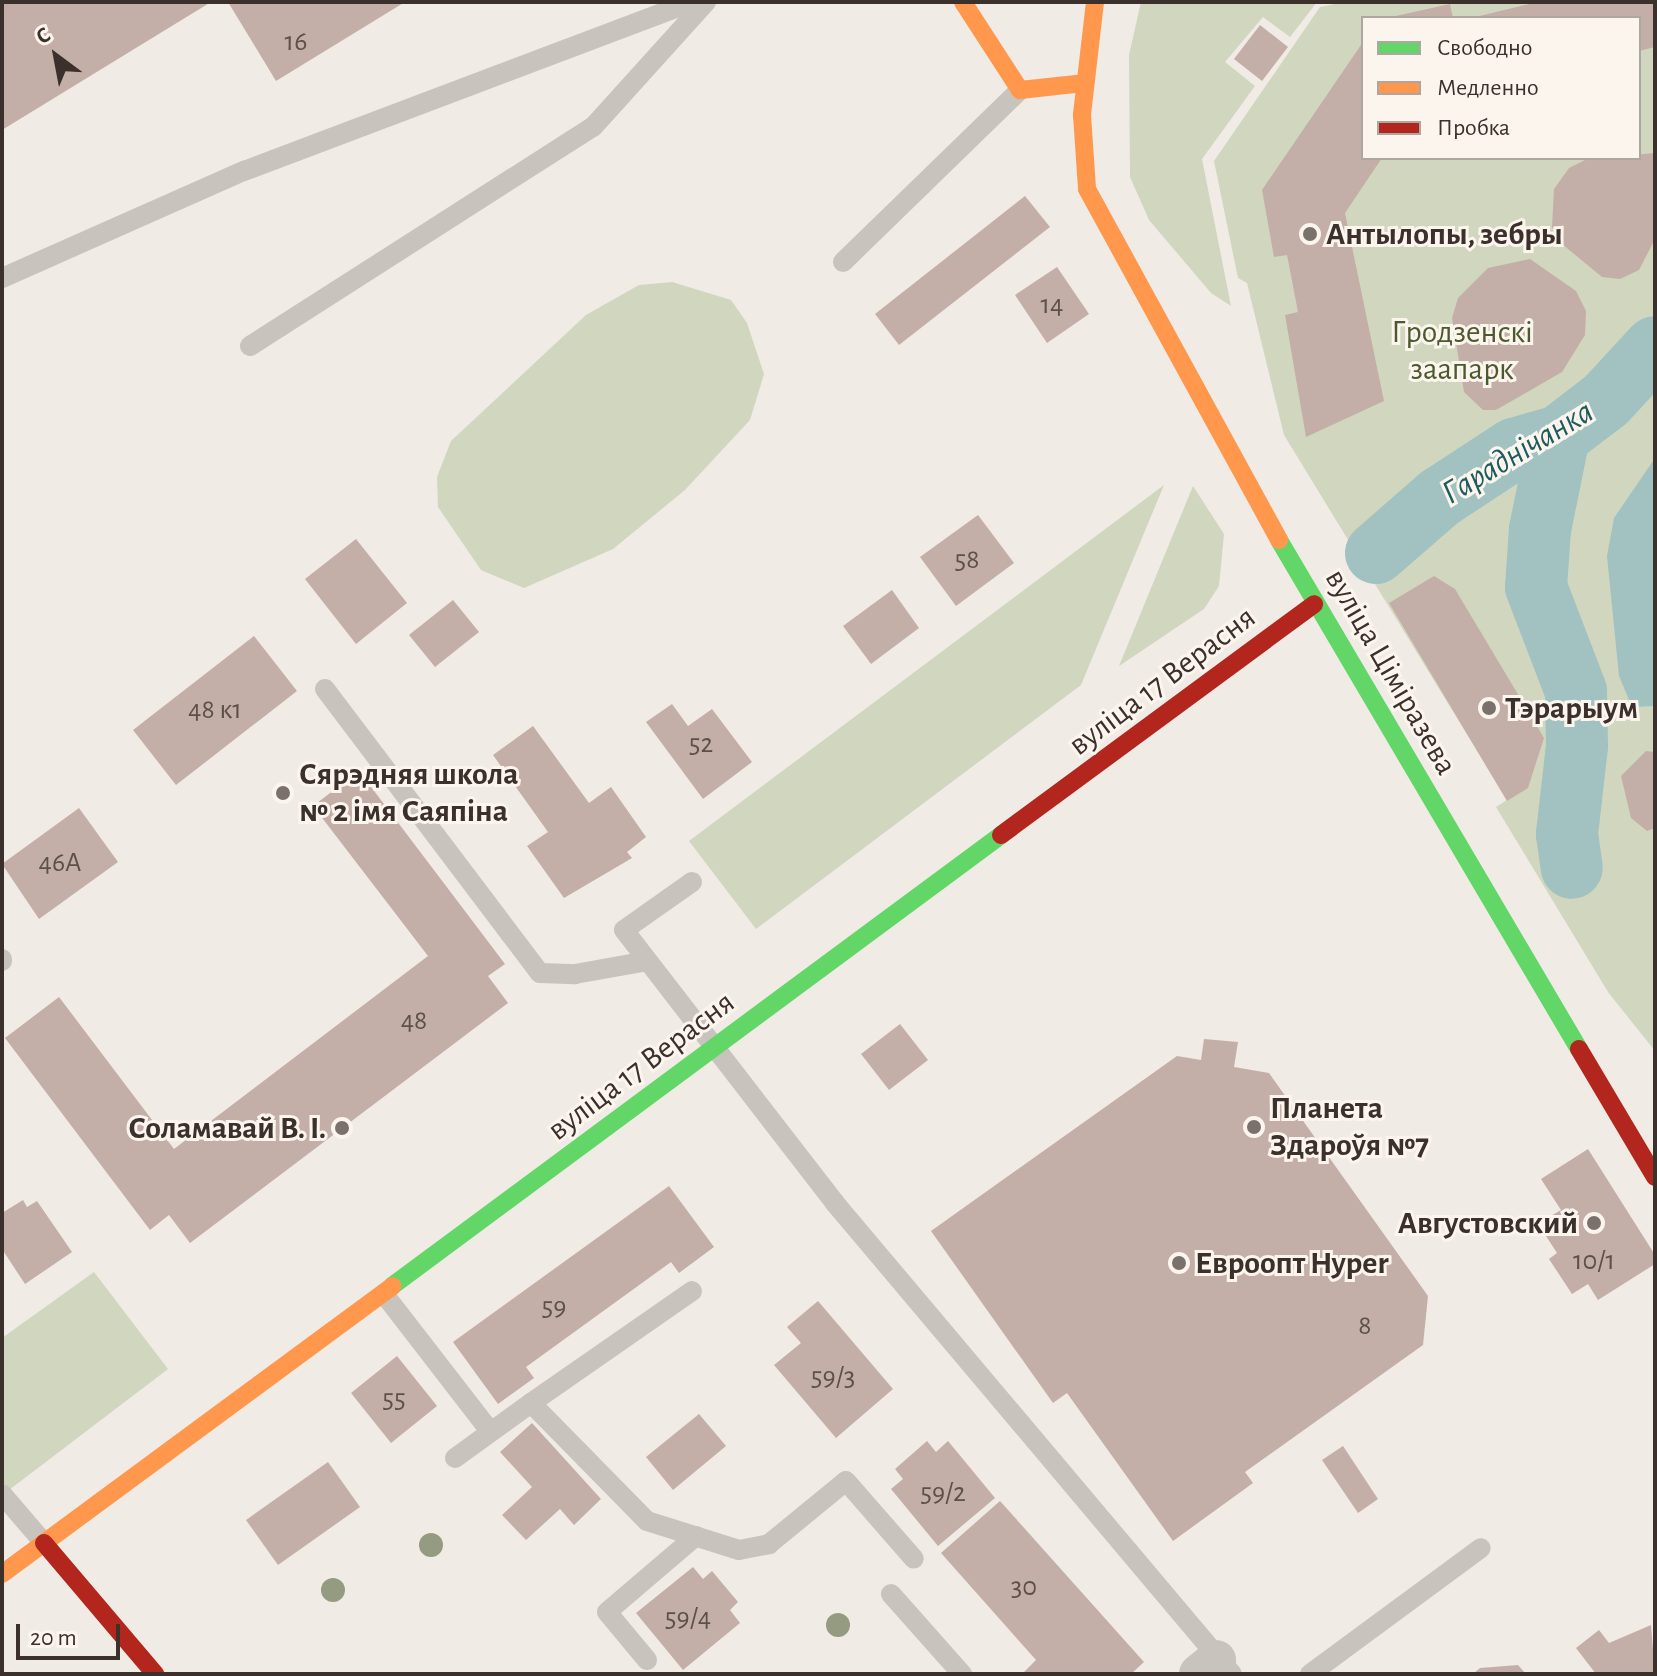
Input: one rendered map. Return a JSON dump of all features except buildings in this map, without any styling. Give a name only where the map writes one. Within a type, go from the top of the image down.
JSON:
[{"type":"street","points":[[963,2],[1020,90],[1084,83],[1095,2]]},
{"type":"street","name":"вуліца Ціміразева","points":[[1084,83],[1087,189],[1314,604],[1655,1177]]},
{"type":"street","name":"вуліца 17 Верасня","points":[[2,1574],[715,1050],[1314,604]]},
{"type":"street","points":[[44,1543],[155,1674]]},
{"type":"lane","points":[[2,278],[244,171],[691,2]]},
{"type":"lane","points":[[250,346],[593,127],[706,2]]},
{"type":"lane","points":[[843,262],[1020,90]]},
{"type":"lane","points":[[325,689],[540,973],[575,974],[647,961]]},
{"type":"lane","points":[[692,882],[624,930],[715,1050],[1216,1669]]},
{"type":"lane","points":[[455,1458],[692,1291]]},
{"type":"lane","points":[[384,1294],[490,1431]]},
{"type":"lane","points":[[531,1403],[647,1521],[739,1550],[769,1544],[846,1481],[914,1559]]},
{"type":"lane","points":[[2,1494],[44,1543]]},
{"type":"lane","points":[[647,1660],[607,1612],[696,1536]]},
{"type":"lane","points":[[1310,1674],[1481,1548]]},
{"type":"lane","points":[[891,1594],[962,1674]]},
{"type":"green space","points":[[1141,2],[1317,2],[1290,37],[1263,17],[1225,62],[1255,86],[1202,159],[1231,306],[1211,293],[1149,220],[1130,177],[1129,55]]},
{"type":"green space","name":"Гродзенскі заапарк","points":[[1344,2],[1655,2],[1655,1051],[1608,992],[1496,807],[1507,800],[1284,435],[1247,283],[1238,278],[1214,161],[1320,7]]},
{"type":"green space","points":[[672,282],[731,300],[747,323],[764,374],[750,420],[685,490],[613,549],[524,588],[481,570],[438,507],[437,477],[451,441],[586,315],[639,285]]},
{"type":"green space","points":[[1164,485],[1081,685],[756,929],[689,841]]},
{"type":"green space","points":[[1193,486],[1224,534],[1219,586],[1204,609],[1119,666]]},
{"type":"green space","points":[[94,1272],[168,1369],[9,1490],[2,1481],[2,1338]]},
{"type":"water","points":[[1655,458],[1655,706],[1632,707],[1619,676],[1607,556],[1614,518]]},
{"type":"waterway","name":"Гараднічанка","points":[[1376,553],[1439,498],[1514,449],[1559,436],[1606,400],[1655,347]]},
{"type":"waterway","points":[[1559,436],[1540,529],[1536,587],[1576,691],[1577,746],[1567,834],[1572,868]]},
{"type":"traffic: fast","points":[[1279,540],[1579,1049]]},
{"type":"traffic: fast","points":[[392,1286],[1001,835]]},
{"type":"traffic: slow","points":[[963,2],[1020,90],[1084,83]]},
{"type":"traffic: slow","points":[[1095,2],[1082,115],[1087,189],[1279,540]]},
{"type":"traffic: slow","points":[[2,1574],[392,1286]]},
{"type":"traffic: jam","points":[[1001,835],[1314,604]]},
{"type":"traffic: jam","points":[[1579,1049],[1655,1177]]},
{"type":"traffic: jam","points":[[44,1543],[155,1674]]},
{"type":"place","name":"Антылопы, зебры","points":[[1310,234]]},
{"type":"place","name":"Тэрарыум","points":[[1489,708]]},
{"type":"place","name":"Сярэдняя школа № 2 імя Саяпіна","points":[[283,793]]},
{"type":"place","name":"Планета Здароўя №7","points":[[1254,1127]]},
{"type":"place","name":"Соламавай В. І.","points":[[342,1128]]},
{"type":"place","name":"Августовский","points":[[1594,1223]]},
{"type":"place","name":"Евроопт Hyper","points":[[1179,1263]]}]
